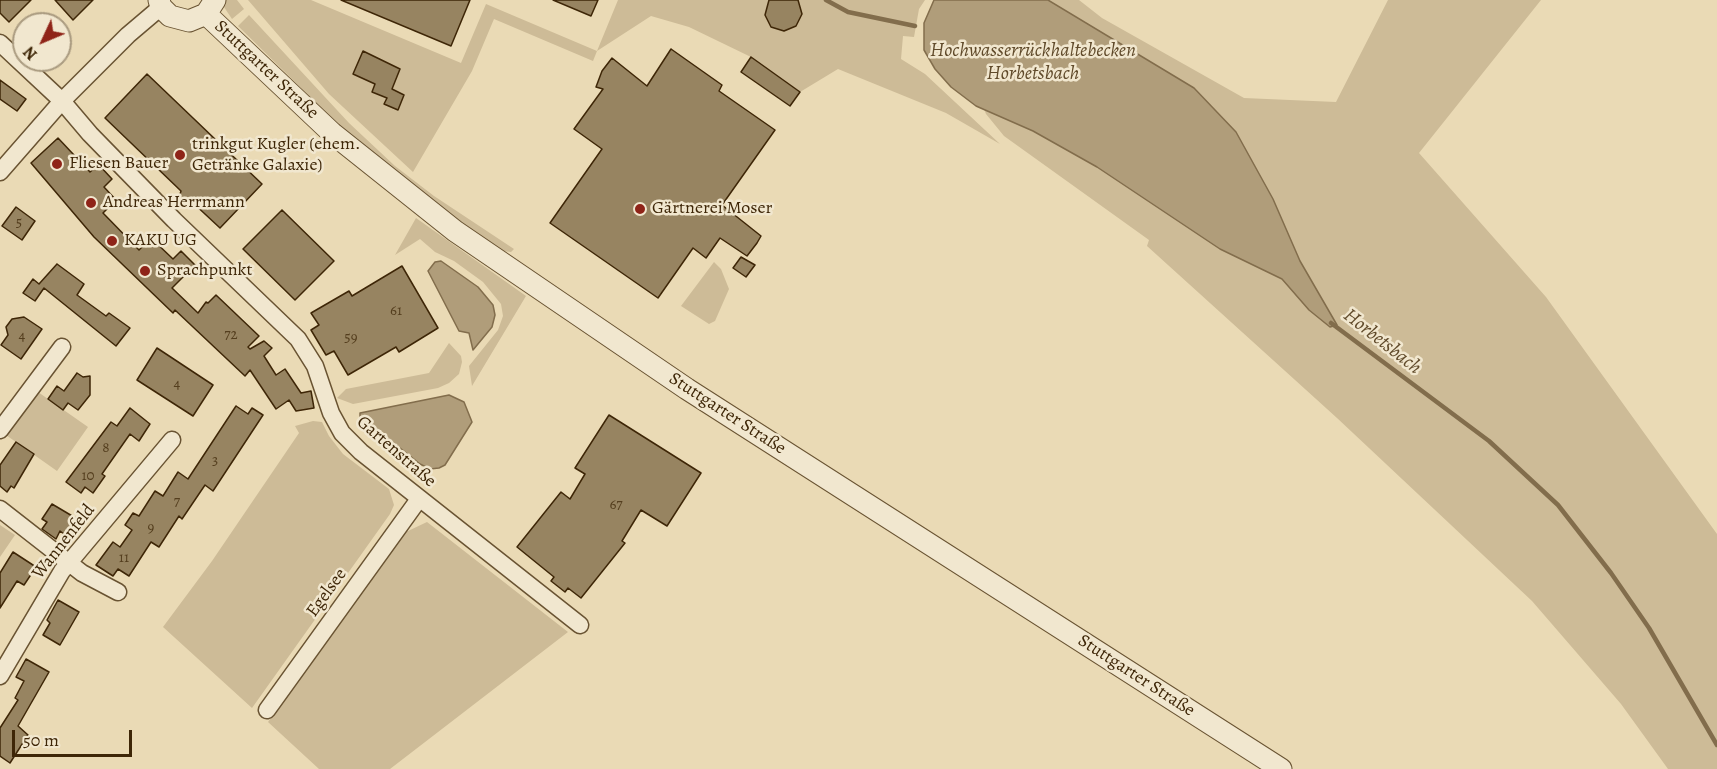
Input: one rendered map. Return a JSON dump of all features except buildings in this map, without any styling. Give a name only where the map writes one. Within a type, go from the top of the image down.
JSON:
[{"type":"street","points":[[0,172],[62,101],[160,3],[170,16],[183,21],[195,20],[211,7]]},
{"type":"street","name":"Stuttgarter Straße","points":[[211,7],[332,133],[448,226],[697,395],[1281,769]]},
{"type":"street","name":"Gartenstraße","points":[[0,43],[62,101],[174,220],[298,339],[315,366],[331,413],[342,433],[361,452],[419,500],[580,625]]},
{"type":"street","points":[[0,430],[62,347]]},
{"type":"street","name":"Wannenfeld","points":[[0,676],[69,562],[172,440]]},
{"type":"street","name":"Egelsee","points":[[267,710],[419,500]]},
{"type":"street","points":[[0,509],[82,573],[118,592]]},
{"type":"shaded area","points":[[224,0],[237,0],[244,9],[232,19],[224,7]]},
{"type":"shaded area","points":[[248,0],[311,0],[461,63],[486,4],[597,51],[593,61],[494,19],[472,71],[413,172],[329,94]]},
{"type":"shaded area","points":[[618,0],[925,0],[919,9],[914,37],[903,36],[901,59],[925,74],[1000,144],[946,113],[838,69],[800,92],[751,57],[689,27],[651,16],[597,51]]},
{"type":"shaded area","points":[[936,0],[1079,0],[1102,18],[1244,98],[1336,102],[1388,0],[1541,0],[1419,153],[1546,297],[1717,534],[1717,769],[1668,769],[1621,704],[1532,601],[1337,418],[1147,246],[1149,240],[1004,136],[986,114],[960,49],[975,97],[975,105],[952,87]]},
{"type":"shaded area","points":[[249,15],[349,123],[395,166],[434,196],[514,249],[511,252],[502,251],[474,232],[351,137],[238,26]]},
{"type":"shaded area","points":[[416,218],[526,296],[472,386],[469,366],[498,330],[503,316],[501,304],[483,282],[454,261],[435,252],[420,239],[395,255]]},
{"type":"shaded area","points":[[714,262],[721,269],[729,289],[715,321],[709,324],[681,306]]},
{"type":"shaded area","points":[[449,343],[461,356],[462,362],[459,374],[449,383],[438,388],[353,404],[337,398],[346,389],[429,373]]},
{"type":"shaded area","points":[[38,392],[88,427],[57,471],[6,435]]},
{"type":"shaded area","points":[[313,421],[322,422],[329,436],[343,454],[389,489],[394,505],[390,514],[252,708],[163,627],[212,561],[299,433],[295,426]]},
{"type":"shaded area","points":[[427,522],[568,632],[390,769],[319,769],[268,722],[405,529],[408,531]]},
{"type":"shaded area","points":[[0,525],[15,535],[0,557]]},
{"type":"water","name":"Hochwasserrückhaltebecken Horbetsbach","points":[[934,0],[1048,0],[1194,88],[1236,132],[1273,199],[1300,261],[1337,325],[1330,327],[1309,310],[1282,279],[1220,249],[1097,167],[1033,131],[976,106],[951,87],[935,69],[924,50],[924,23]]},
{"type":"water","points":[[441,261],[478,287],[493,305],[495,315],[492,327],[473,350],[469,333],[459,331],[428,271],[435,262]]},
{"type":"water","points":[[449,395],[464,402],[472,422],[445,465],[439,468],[430,469],[420,464],[390,440],[360,426],[360,413]]},
{"type":"waterway","name":"Horbetsbach","points":[[826,0],[848,12],[915,26]]},
{"type":"waterway","name":"Horbetsbach","points":[[1331,323],[1489,441],[1558,505],[1611,573],[1649,628],[1717,745]]},
{"type":"place","name":"trinkgut Kugler (ehem. Getränke Galaxie)","points":[[180,155]]},
{"type":"place","name":"Fliesen Bauer","points":[[57,164]]},
{"type":"place","name":"Andreas Herrmann","points":[[91,203]]},
{"type":"place","name":"Gärtnerei Moser","points":[[640,209]]},
{"type":"place","name":"KAKU UG","points":[[112,241]]},
{"type":"place","name":"Sprachpunkt","points":[[145,271]]}]
